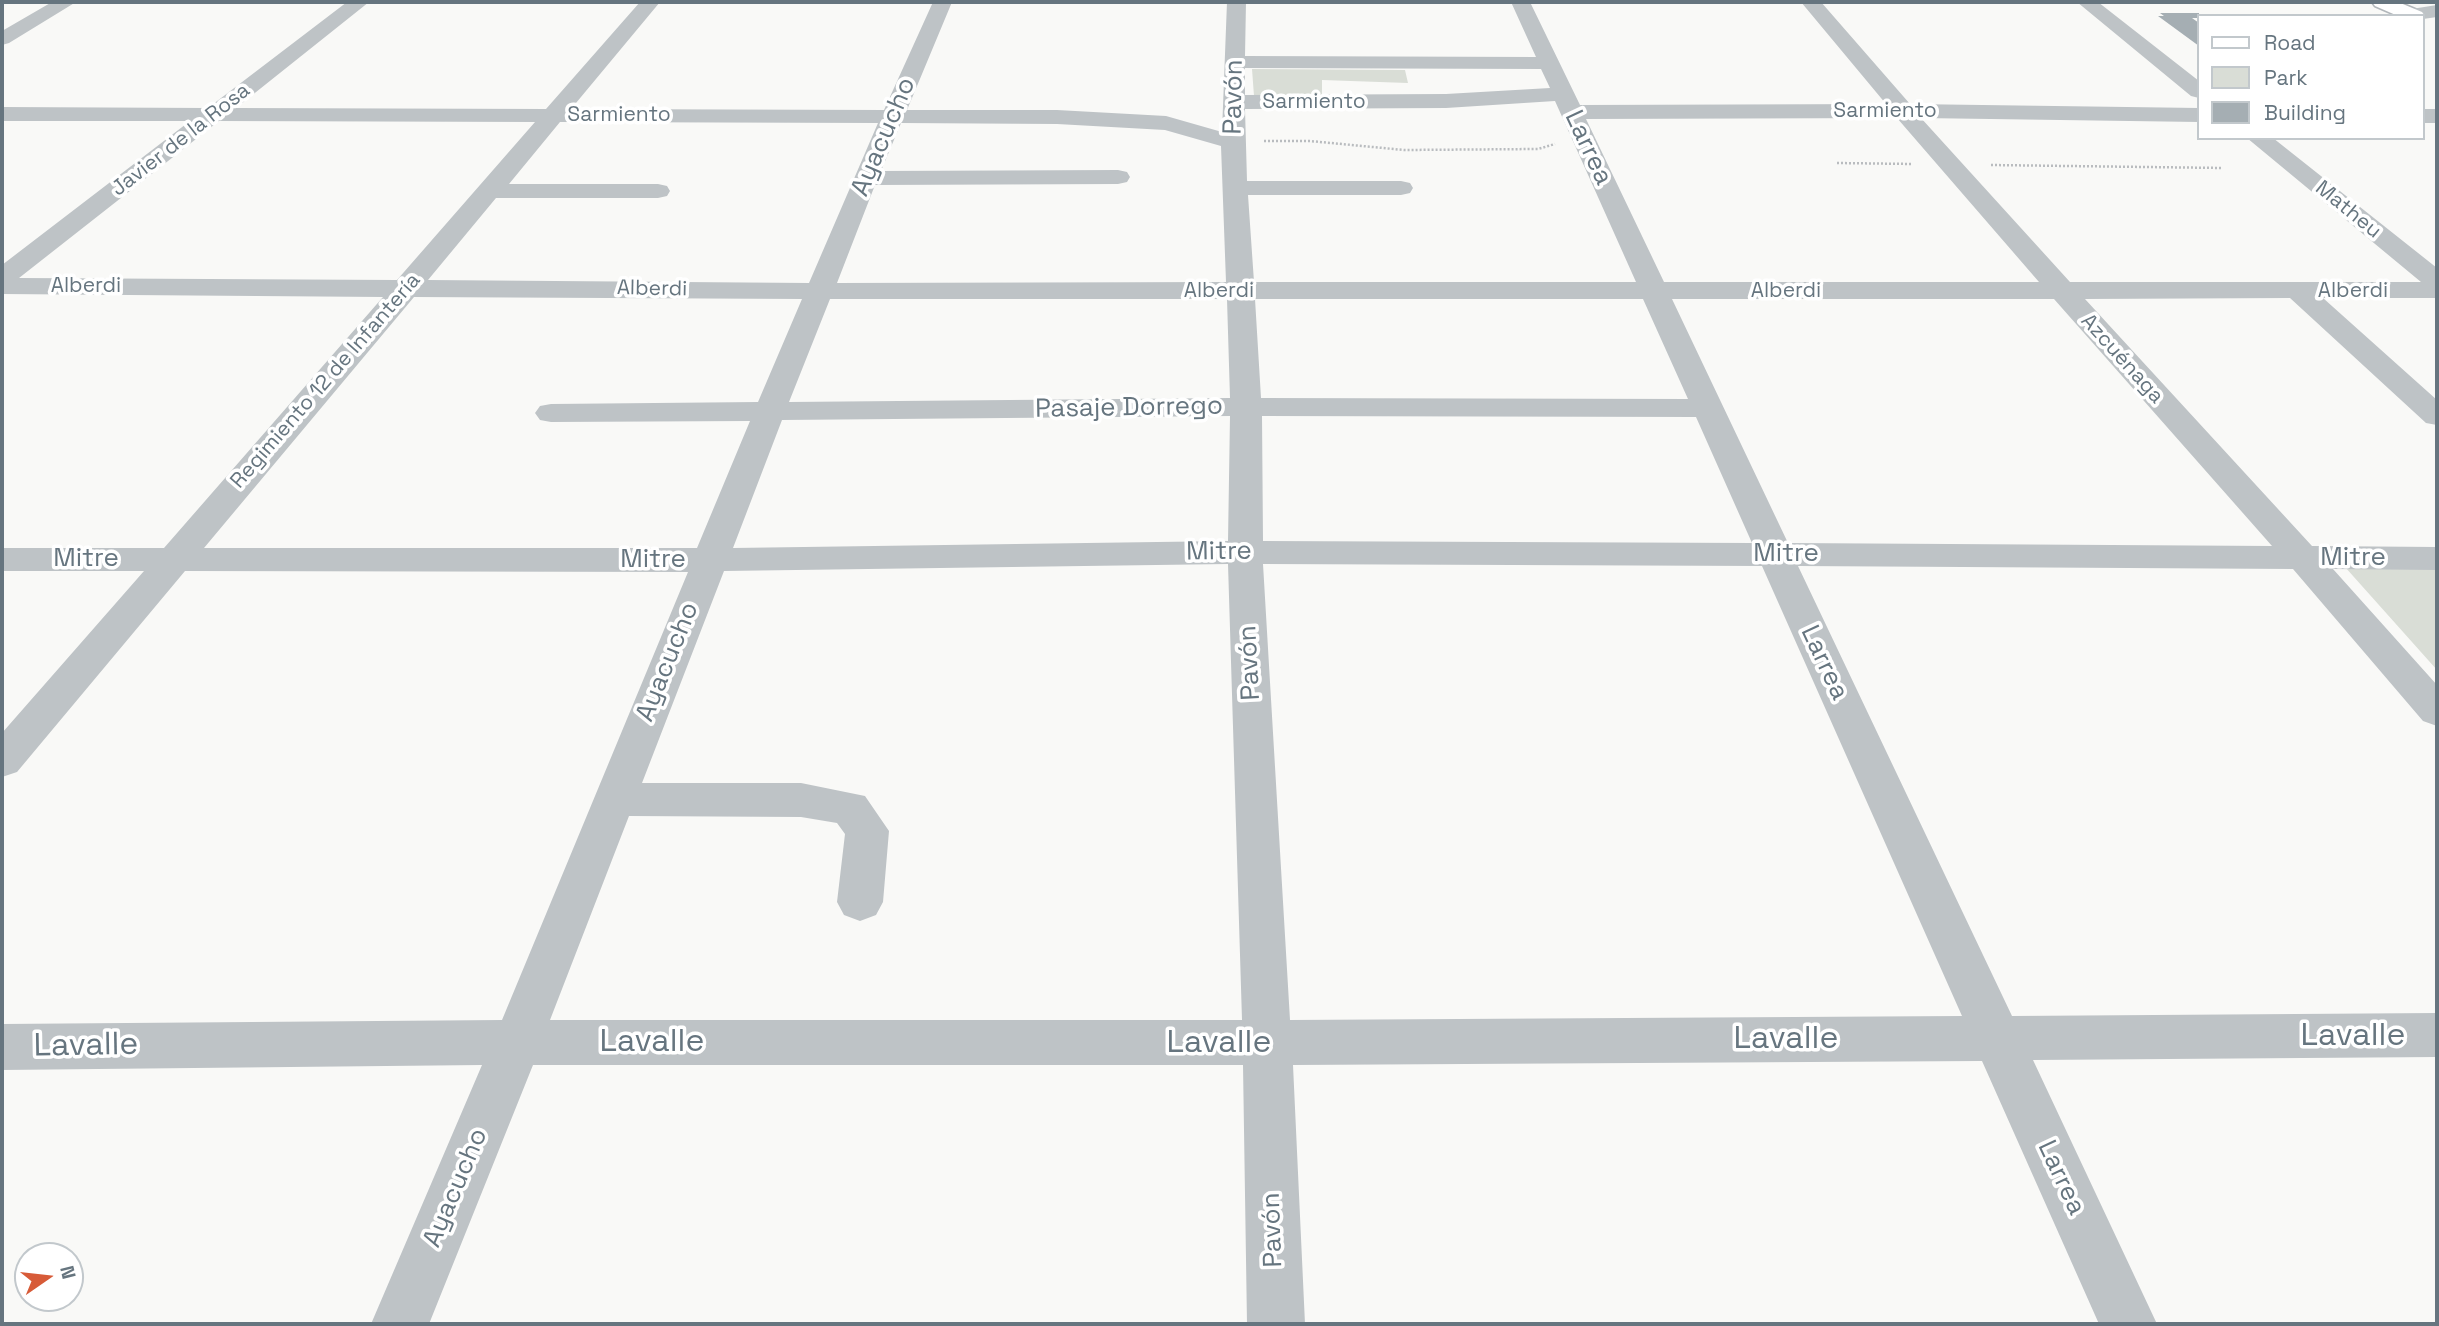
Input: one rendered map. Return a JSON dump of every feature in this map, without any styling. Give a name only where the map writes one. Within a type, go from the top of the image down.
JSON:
[{"type":"main road","points":[[2382,2],[2426,14]]},
{"type":"street","points":[[2,39],[66,2]]},
{"type":"street","name":"Javier de la Rosa","points":[[2,278],[359,2]]},
{"type":"street","name":"Regimiento 12 de Infantería","points":[[2,761],[650,2]]},
{"type":"street","name":"Ayacucho","points":[[400,1324],[517,1042],[770,411],[942,2]]},
{"type":"street","name":"Pavón","points":[[1236,2],[1233,142],[1246,407],[1245,552],[1267,1043],[1276,1324]]},
{"type":"street","name":"Larrea","points":[[1521,2],[2127,1324]]},
{"type":"street","name":"Azcuénaga","points":[[1811,2],[1948,165],[2303,558],[2437,711]]},
{"type":"street","points":[[2086,2],[2198,90]]},
{"type":"street","points":[[1234,62],[1566,102]]},
{"type":"street","name":"Sarmiento","points":[[1234,102],[1566,102],[1901,111],[2198,115]]},
{"type":"street","name":"Sarmiento","points":[[2,114],[555,114],[1135,120],[1166,123],[1233,142]]},
{"type":"street","name":"Matheu","points":[[2261,140],[2437,281]]},
{"type":"street","points":[[866,178],[1118,177]]},
{"type":"street","points":[[1235,188],[1401,188]]},
{"type":"street","points":[[490,191],[658,191]]},
{"type":"street","name":"Alberdi","points":[[2,286],[821,291],[2437,290]]},
{"type":"street","points":[[2298,291],[2437,416]]},
{"type":"street","name":"Pasaje Dorrego","points":[[551,413],[1246,407],[1707,408]]},
{"type":"street","name":"Mitre","points":[[2,559],[709,560],[1245,552],[2437,558]]},
{"type":"street","points":[[614,799],[801,800],[850,808],[867,831],[860,902]]},
{"type":"street","name":"Lavalle","points":[[2,1047],[517,1042],[1267,1043],[2437,1035]]},
{"type":"path","points":[[1233,142],[1310,141],[1404,150],[1526,149],[1566,102]]},
{"type":"path","points":[[1837,163],[2222,168]]},
{"type":"green space","points":[[1252,69],[1405,70],[1408,83],[1322,80],[1322,95],[1254,96]]},
{"type":"green space","points":[[2345,567],[2437,569],[2437,670]]},
{"type":"building","points":[[2160,13],[2199,13],[2198,18],[2192,18],[2198,22],[2198,45],[2158,16],[2164,16]]}]
